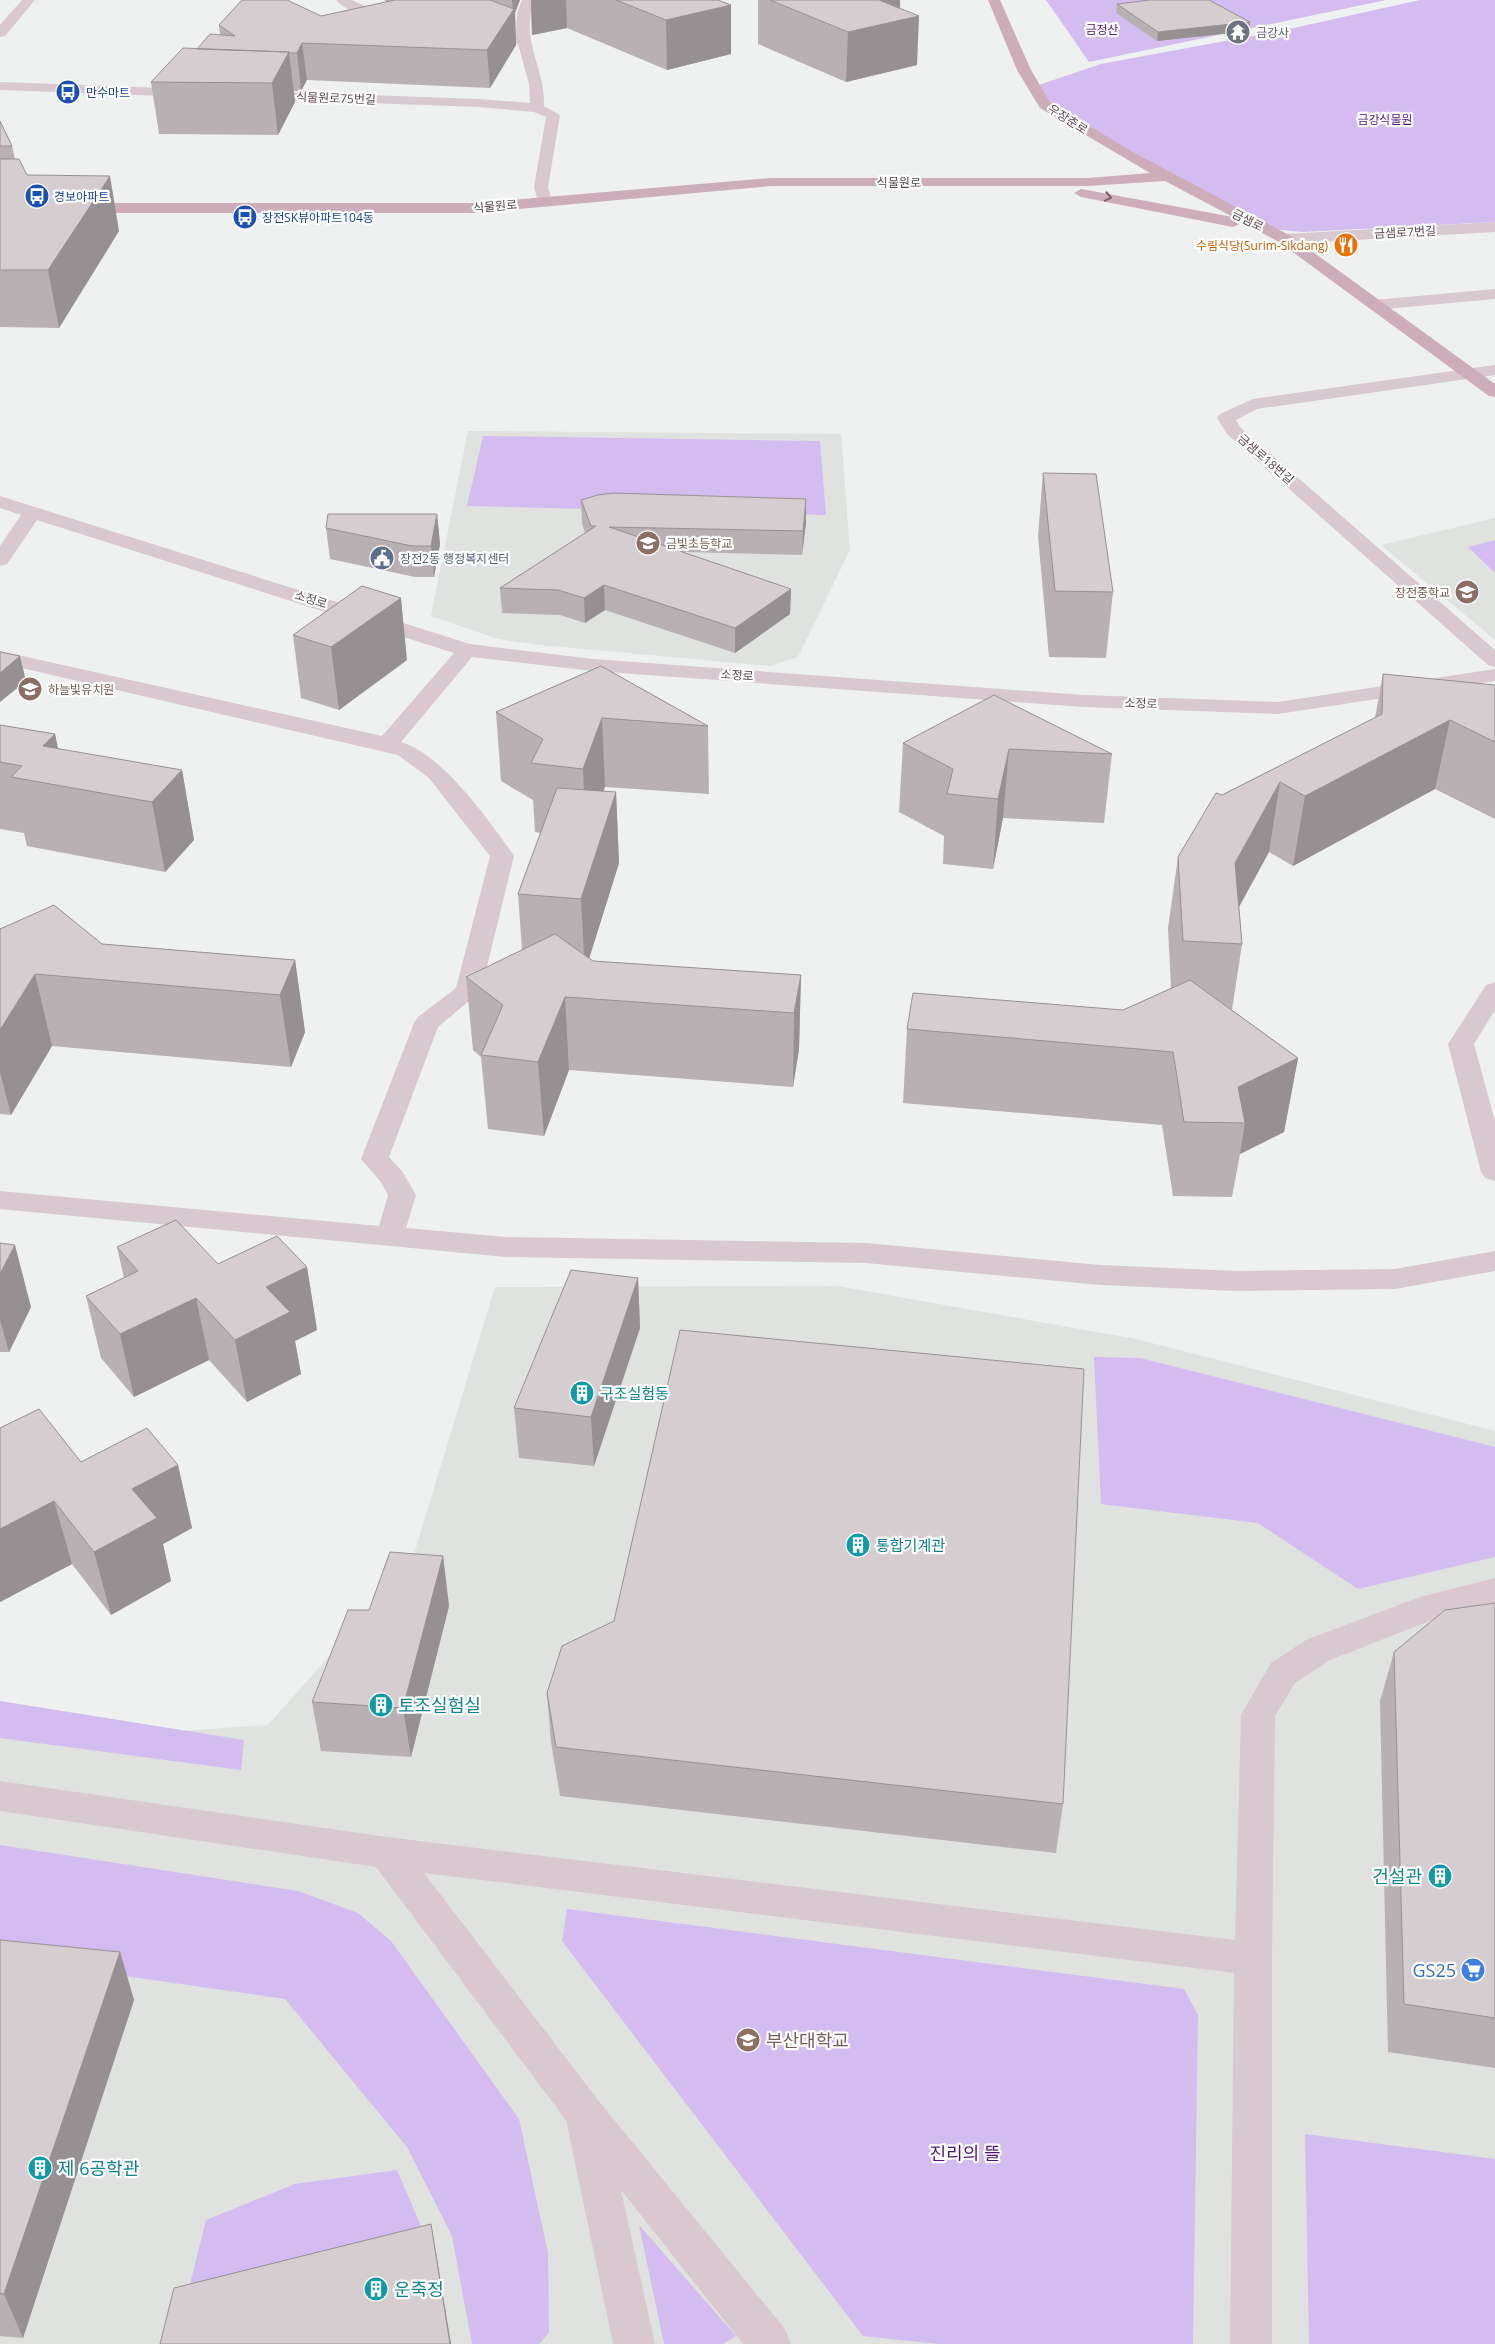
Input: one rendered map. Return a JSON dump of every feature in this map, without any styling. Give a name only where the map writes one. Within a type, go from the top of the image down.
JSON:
[{"type":"main road","name":"우장춘로","points":[[994,0],[1024,70],[1045,105],[1166,176]]},
{"type":"main road","name":"식물원로","points":[[62,208],[474,208],[771,182],[1088,182],[1166,176]]},
{"type":"main road","name":"금샘로","points":[[1166,176],[1285,239],[1495,392]]},
{"type":"main road","name":"식물원로","points":[[990,183],[1096,194],[1263,228]]},
{"type":"street","points":[[0,33],[29,0]]},
{"type":"street","points":[[342,0],[382,18],[409,17]]},
{"type":"street","points":[[528,0],[521,16],[523,42],[536,84],[537,108],[553,115],[541,187],[544,202]]},
{"type":"street","points":[[472,22],[523,42]]},
{"type":"street","points":[[0,86],[209,94]]},
{"type":"street","name":"식물원로75번길","points":[[239,95],[478,103],[537,108]]},
{"type":"street","name":"금샘로7번길","points":[[1285,239],[1495,227]]},
{"type":"street","points":[[1374,305],[1495,294]]},
{"type":"street","points":[[1467,373],[1495,370]]},
{"type":"street","name":"금샘로18번길","points":[[1467,373],[1253,404],[1226,418],[1233,430],[1495,660]]},
{"type":"street","name":"소정로","points":[[0,502],[467,650],[593,665],[1073,700],[1278,708],[1495,675]]},
{"type":"street","points":[[0,560],[32,513]]},
{"type":"street","points":[[386,745],[467,650]]},
{"type":"street","points":[[0,657],[406,750],[437,773],[502,856],[468,992],[427,1023],[375,1159],[392,1177],[402,1195],[390,1236]]},
{"type":"street","points":[[1495,990],[1461,1044],[1495,1172]]},
{"type":"street","points":[[0,1200],[506,1247],[866,1253],[1100,1275],[1237,1281],[1395,1279],[1495,1261]]},
{"type":"street","points":[[1251,2344],[1252,1959],[1258,1715],[1282,1673],[1318,1650],[1432,1606],[1495,1591]]},
{"type":"street","points":[[0,1796],[387,1853],[1252,1959]]},
{"type":"street","points":[[387,1853],[584,2113],[770,2344]]},
{"type":"street","points":[[584,2113],[634,2344]]},
{"type":"shaded area","name":"금빛초등학교","points":[[468,431],[841,434],[850,550],[798,657],[770,666],[541,645],[498,639],[431,616]]},
{"type":"shaded area","name":"장전중학교","points":[[1495,518],[1495,640],[1381,545]]},
{"type":"shaded area","name":"부산대학교","points":[[837,1286],[1136,1339],[1495,1431],[1495,2344],[0,2344],[0,1716],[109,1736],[268,1725],[411,1564],[495,1287]]},
{"type":"green space","name":"금정산","points":[[1046,0],[1386,0],[1089,62]]},
{"type":"green space","name":"금강식물원","points":[[1420,0],[1495,0],[1495,222],[1302,232],[1263,228],[1126,154],[1030,88],[1101,64],[1289,29]]},
{"type":"green space","points":[[483,436],[820,441],[826,515],[467,506]]},
{"type":"green space","points":[[1495,540],[1495,573],[1468,547]]},
{"type":"green space","points":[[1094,1357],[1140,1358],[1495,1447],[1495,1557],[1358,1589],[1258,1523],[1101,1504]]},
{"type":"green space","points":[[0,1701],[244,1740],[241,1770],[0,1738]]},
{"type":"green space","points":[[0,1845],[298,1891],[358,1913],[391,1941],[519,2119],[548,2253],[549,2333],[539,2344],[472,2344],[452,2236],[407,2147],[285,1999],[0,1958]]},
{"type":"green space","name":"진리의 뜰","points":[[567,1909],[1184,1989],[1198,2015],[1193,2344],[938,2344],[863,2336],[562,1941]]},
{"type":"green space","points":[[1305,2134],[1495,2159],[1495,2344],[1309,2344]]},
{"type":"green space","points":[[397,2170],[430,2247],[184,2308],[206,2220],[295,2184]]},
{"type":"green space","points":[[639,2225],[736,2336],[723,2344],[664,2344]]},
{"type":"building","points":[[242,0],[287,0],[321,16],[395,0],[490,0],[514,9],[487,50],[302,43],[297,53],[197,49],[210,34],[235,36],[219,25]]},
{"type":"building","points":[[616,0],[718,0],[731,5],[666,20]]},
{"type":"building","points":[[770,0],[879,0],[919,16],[848,32]]},
{"type":"building","points":[[1150,0],[1209,0],[1250,22],[1158,32],[1117,4]]},
{"type":"building","points":[[183,48],[289,52],[272,83],[151,82]]},
{"type":"building","points":[[0,121],[12,146],[0,146]]},
{"type":"building","points":[[0,159],[19,159],[27,175],[110,176],[48,270],[0,270]]},
{"type":"building","points":[[1043,473],[1096,474],[1113,592],[1055,591]]},
{"type":"building","points":[[613,493],[806,499],[803,531],[609,527],[791,589],[735,628],[604,585],[584,598],[558,590],[500,588],[596,526],[591,526],[581,500]]},
{"type":"building","points":[[328,514],[437,514],[431,546],[412,546],[326,528]]},
{"type":"building","points":[[362,586],[401,598],[331,647],[293,635]]},
{"type":"building","points":[[0,652],[20,656],[0,673]]},
{"type":"building","points":[[601,666],[708,726],[602,718],[583,769],[531,763],[543,739],[496,712]]},
{"type":"building","points":[[1383,674],[1495,685],[1495,742],[1450,720],[1305,796],[1280,782],[1235,863],[1242,944],[1183,941],[1178,857],[1216,793],[1222,795],[1382,714]]},
{"type":"building","points":[[994,695],[1112,754],[1009,749],[998,799],[947,794],[953,769],[903,743]]},
{"type":"building","points":[[0,725],[55,734],[43,746],[182,770],[152,802],[11,777],[22,766],[0,762]]},
{"type":"building","points":[[557,788],[616,792],[581,899],[518,894]]},
{"type":"building","points":[[54,905],[102,944],[295,960],[280,995],[35,974],[0,1030],[0,929]]},
{"type":"building","points":[[555,934],[593,961],[801,975],[794,1013],[565,997],[538,1062],[481,1055],[503,1005],[466,977]]},
{"type":"building","points":[[1190,980],[1298,1058],[1238,1087],[1245,1123],[1184,1122],[1173,1052],[907,1029],[913,993],[1123,1010]]},
{"type":"building","points":[[176,1220],[218,1264],[277,1236],[307,1267],[266,1287],[290,1312],[235,1340],[196,1298],[120,1334],[86,1296],[138,1271],[117,1247]]},
{"type":"building","points":[[0,1243],[15,1245],[0,1274]]},
{"type":"building","points":[[571,1270],[638,1278],[591,1417],[514,1408]]},
{"type":"building","name":"통합기계관","points":[[680,1330],[1084,1369],[1063,1804],[556,1747],[547,1693],[562,1646],[614,1621]]},
{"type":"building","points":[[39,1409],[81,1462],[147,1428],[178,1465],[132,1489],[157,1518],[94,1552],[54,1501],[0,1529],[0,1428]]},
{"type":"building","points":[[390,1552],[443,1556],[403,1708],[312,1702],[348,1610],[369,1610]]},
{"type":"building","name":"건설관","points":[[1495,1603],[1495,2018],[1404,2004],[1394,1652],[1445,1610]]},
{"type":"building","name":"제 6공학관","points":[[0,1940],[120,1952],[4,2294],[0,2293]]},
{"type":"building","points":[[431,2224],[450,2344],[160,2344],[174,2288]]},
{"type":"place","name":"금강사","points":[[1238,32]]},
{"type":"place","name":"만수마트","points":[[68,92]]},
{"type":"place","name":"경보아파트","points":[[37,196]]},
{"type":"place","name":"장전SK뷰아파트104동","points":[[245,217]]},
{"type":"place","name":"수림식당(Surim-Sikdang)","points":[[1346,245]]},
{"type":"place","name":"금빛초등학교","points":[[648,543]]},
{"type":"place","name":"장전2동 행정복지센터","points":[[382,558]]},
{"type":"place","name":"장전중학교","points":[[1467,592]]},
{"type":"place","name":"하늘빛유치원","points":[[30,689]]},
{"type":"place","name":"구조실험동","points":[[582,1393]]},
{"type":"place","name":"통합기계관","points":[[858,1545]]},
{"type":"place","name":"토조실험실","points":[[381,1705]]},
{"type":"place","name":"건설관","points":[[1440,1876]]},
{"type":"place","name":"GS25","points":[[1473,1970]]},
{"type":"place","name":"부산대학교","points":[[748,2040]]},
{"type":"place","name":"제 6공학관","points":[[40,2168]]},
{"type":"place","name":"운죽정","points":[[376,2289]]}]
